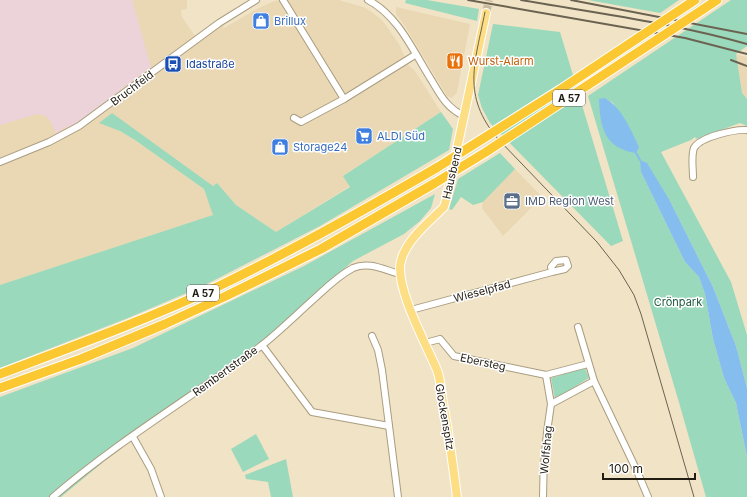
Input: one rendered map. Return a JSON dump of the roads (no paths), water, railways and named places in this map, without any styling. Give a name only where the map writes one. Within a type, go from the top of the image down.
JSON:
[{"type":"highway","name":"A 57","points":[[0,374],[122,328],[219,286],[309,240],[438,167],[560,90],[695,0]]},
{"type":"highway","name":"A 57","points":[[0,388],[35,376],[165,324],[321,249],[492,148],[717,0]]},
{"type":"highway","points":[[0,395],[15,389],[35,376]]},
{"type":"main road","name":"Hausbend","points":[[426,341],[411,310],[402,286],[400,262],[406,246],[444,207],[486,13]]},
{"type":"main road","name":"Glockenspitz","points":[[426,341],[437,372],[448,431],[457,497]]},
{"type":"street","name":"Bruchfeld","points":[[0,162],[50,142],[79,126],[219,23],[256,0]]},
{"type":"street","points":[[283,0],[344,99]]},
{"type":"street","points":[[368,0],[382,9],[400,30],[443,100],[454,111],[464,116]]},
{"type":"street","points":[[294,118],[302,122],[344,99],[416,55]]},
{"type":"street","points":[[693,177],[693,154],[698,144],[726,132],[747,130]]},
{"type":"street","name":"Rembertstraße","points":[[53,497],[85,471],[262,345],[338,277],[354,268],[362,266],[373,266],[400,274]]},
{"type":"street","name":"Wieselpfad","points":[[411,310],[552,272]]},
{"type":"street","points":[[578,327],[594,381],[648,497]]},
{"type":"street","points":[[372,336],[378,350],[398,497]]},
{"type":"street","name":"Ebersteg","points":[[426,341],[440,339],[454,356],[546,375]]},
{"type":"street","points":[[262,345],[312,412],[389,426]]},
{"type":"street","points":[[546,375],[588,364]]},
{"type":"street","name":"Wolfshag","points":[[543,497],[543,475],[547,428],[551,404],[546,375]]},
{"type":"street","points":[[551,404],[594,381]]},
{"type":"street","points":[[133,437],[151,469],[161,497]]},
{"type":"water","points":[[605,98],[621,113],[629,127],[639,147],[636,153],[617,146],[610,141],[606,135],[601,119],[599,99]]},
{"type":"water","points":[[640,160],[647,163],[670,201],[713,287],[736,346],[747,388],[747,457],[736,403],[724,378],[713,339],[705,294],[699,277],[685,262],[641,172]]},
{"type":"waterway","points":[[636,153],[640,160]]},
{"type":"tunnel","points":[[486,13],[489,0]]},
{"type":"tram line","points":[[485,12],[475,63],[474,78],[475,93],[479,108],[486,123],[498,139],[597,242],[619,270],[634,295],[641,314],[694,497]]},
{"type":"railway","points":[[468,0],[685,38],[747,54]]},
{"type":"railway","points":[[521,0],[663,24],[747,44]]},
{"type":"railway","points":[[571,0],[747,34]]},
{"type":"railway","points":[[731,60],[747,66]]},
{"type":"place","name":"Brillux","points":[[261,21]]},
{"type":"place","name":"Wurst-Alarm","points":[[455,61]]},
{"type":"place","name":"Idastraße","points":[[173,64]]},
{"type":"place","name":"ALDI Süd","points":[[364,136]]},
{"type":"place","name":"Storage24","points":[[280,147]]},
{"type":"place","name":"IMD Region West","points":[[512,201]]},
{"type":"park label","name":"Crönpark","points":[[678,302]]}]
